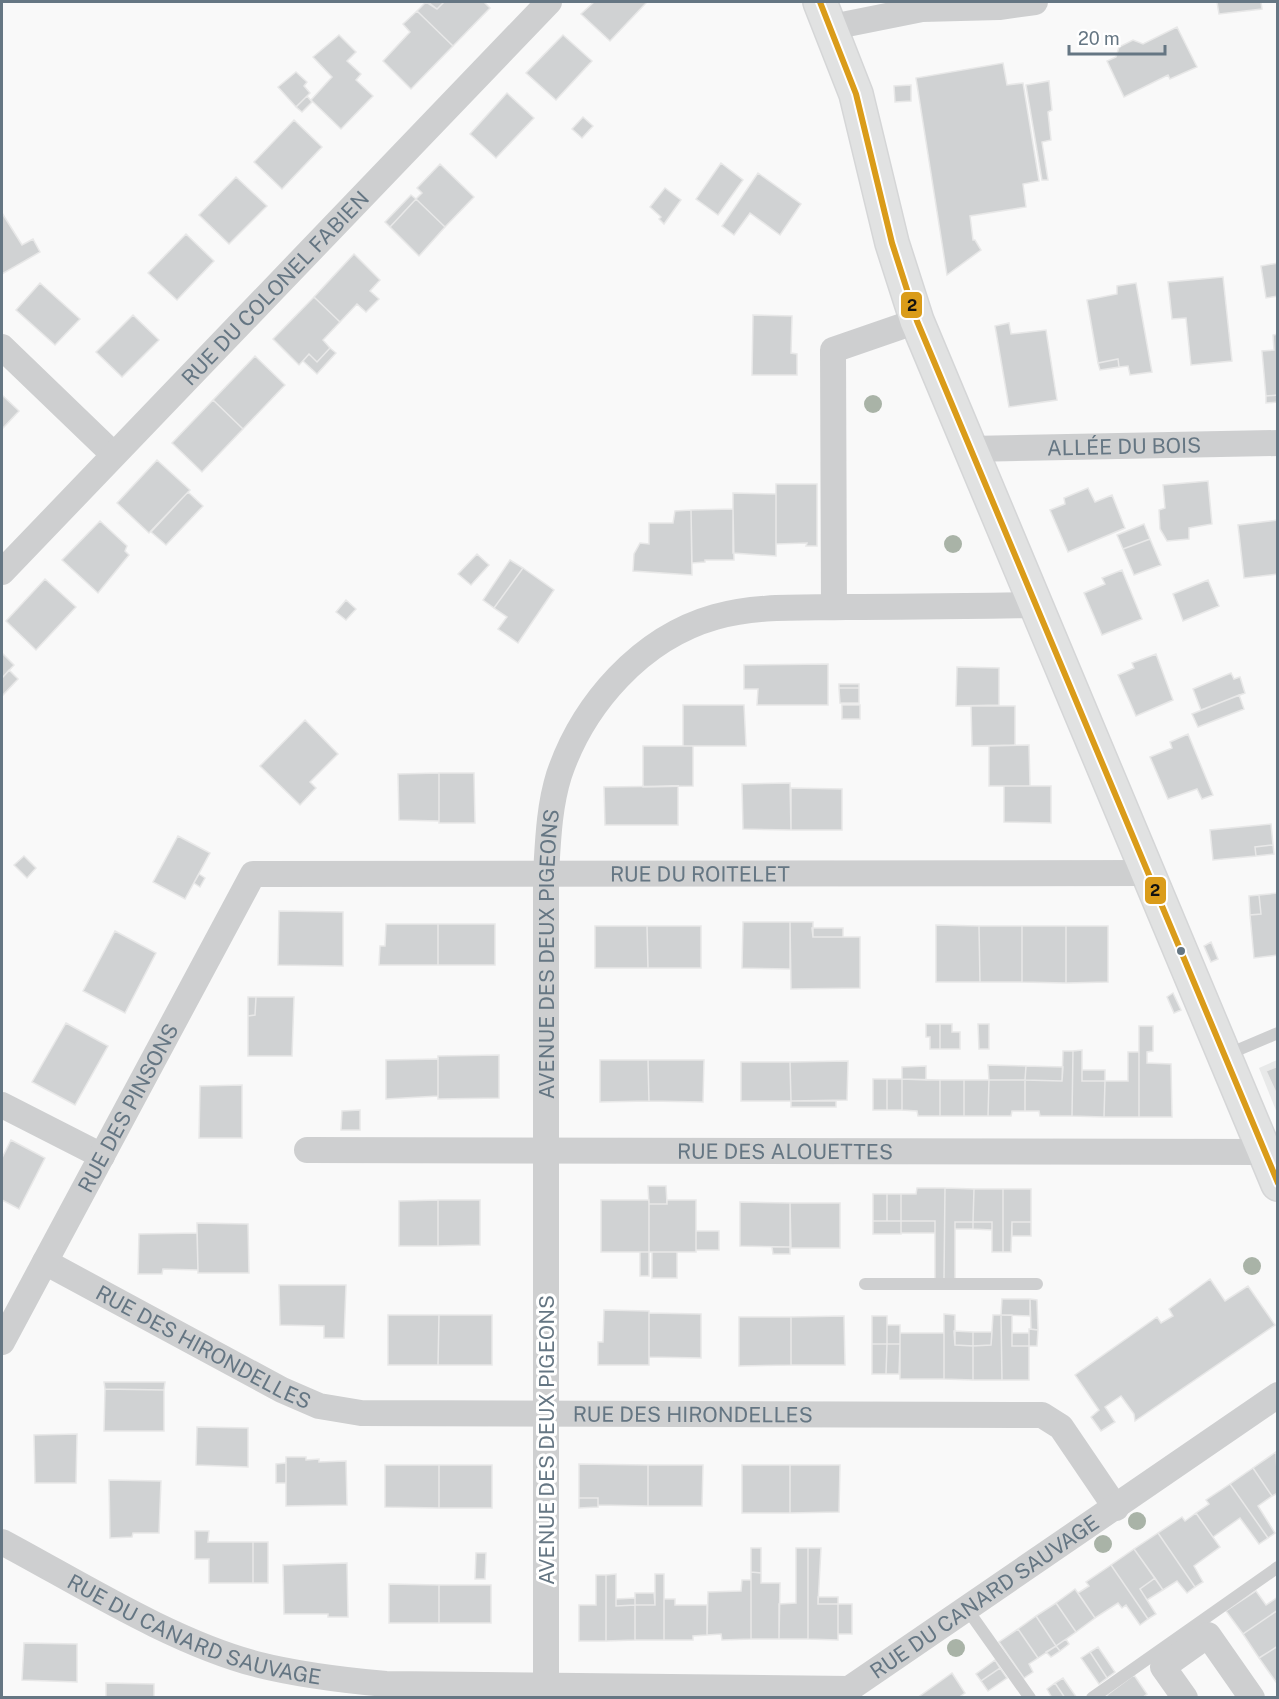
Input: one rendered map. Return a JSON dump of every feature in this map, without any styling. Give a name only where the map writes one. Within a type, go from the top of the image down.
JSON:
[{"type":"street","name":"RUE DU COLONEL FABIEN","points":[[2,572],[549,2]]},
{"type":"street","points":[[1035,2],[999,7],[826,14],[856,94],[892,243],[917,321],[1278,1184]]},
{"type":"street","points":[[834,607],[833,350],[917,321]]},
{"type":"street","points":[[2,347],[113,454]]},
{"type":"street","name":"ALLÉE DU BOIS","points":[[970,449],[1278,443]]},
{"type":"street","name":"AVENUE DES DEUX PIGEONS","points":[[546,1692],[546,874],[549,820],[559,776],[579,728],[607,688],[641,657],[677,632],[715,617],[760,608],[1036,605]]},
{"type":"street","name":"RUE DU ROITELET","points":[[253,874],[1148,873]]},
{"type":"street","name":"RUE DES PINSONS","points":[[2,1342],[253,874]]},
{"type":"street","points":[[2,1105],[102,1155]]},
{"type":"street","name":"RUE DES ALOUETTES","points":[[307,1150],[1264,1152]]},
{"type":"street","name":"RUE DES HIRONDELLES","points":[[45,1262],[282,1390],[319,1406],[361,1413],[1042,1416],[1061,1427],[1116,1508]]},
{"type":"street","name":"RUE DU CANARD SAUVAGE","points":[[2,1542],[184,1638],[254,1664],[318,1678],[386,1684],[546,1692],[852,1693],[967,1609],[1278,1395]]},
{"type":"street","points":[[1185,1698],[1163,1667],[1208,1635],[1252,1698]]},
{"type":"lane","points":[[1225,1056],[1278,1033]]},
{"type":"lane","points":[[866,1284],[1037,1284]]},
{"type":"lane","points":[[1092,1698],[1278,1567]]},
{"type":"lane","points":[[967,1609],[1030,1698]]},
{"type":"shaded area","points":[[1277,1060],[1277,1113],[1259,1068]]},
{"type":"building","points":[[426,2],[437,9],[444,2],[484,2],[490,8],[453,46],[417,11]]},
{"type":"building","points":[[428,2],[444,2],[437,9]]},
{"type":"building","points":[[594,2],[646,3],[610,41],[581,14]]},
{"type":"building","points":[[1217,2],[1261,2],[1262,9],[1219,14]]},
{"type":"building","points":[[417,11],[453,46],[411,89],[383,61],[410,32],[403,24]]},
{"type":"building","points":[[1177,27],[1197,67],[1170,79],[1168,75],[1124,97],[1107,61],[1116,57],[1119,47],[1133,40],[1143,44]]},
{"type":"building","points":[[339,35],[356,52],[347,61],[361,74],[356,80],[373,96],[341,129],[311,100],[332,77],[313,57]]},
{"type":"building","points":[[563,35],[592,61],[556,100],[526,73]]},
{"type":"building","points":[[1003,63],[1007,85],[1023,83],[1039,181],[1023,184],[1026,207],[970,216],[973,240],[981,250],[947,275],[916,78]]},
{"type":"building","points":[[296,72],[307,82],[304,86],[310,93],[296,107],[278,87]]},
{"type":"building","points":[[1049,81],[1052,110],[1048,112],[1051,140],[1042,142],[1048,180],[1042,180],[1026,85]]},
{"type":"building","points":[[911,85],[911,101],[895,102],[894,86]]},
{"type":"building","points":[[507,93],[534,118],[496,158],[470,134]]},
{"type":"building","points":[[307,96],[312,102],[302,112],[296,107]]},
{"type":"building","points":[[583,117],[593,126],[582,138],[572,129]]},
{"type":"building","points":[[294,120],[322,147],[282,189],[254,162]]},
{"type":"building","points":[[721,163],[743,180],[718,215],[696,199]]},
{"type":"building","points":[[440,164],[474,197],[445,227],[416,199],[422,193],[417,188]]},
{"type":"building","points":[[758,173],[801,204],[780,235],[750,213],[734,235],[722,226]]},
{"type":"building","points":[[236,177],[267,206],[229,244],[199,215]]},
{"type":"building","points":[[665,188],[681,200],[664,224],[659,219],[661,217],[650,207]]},
{"type":"building","points":[[411,195],[416,199],[390,227],[385,222]]},
{"type":"building","points":[[416,199],[445,227],[419,256],[390,227]]},
{"type":"building","points":[[2,213],[22,245],[33,239],[40,252],[2,274]]},
{"type":"building","points":[[186,234],[214,261],[177,300],[148,273]]},
{"type":"building","points":[[354,254],[380,280],[370,291],[379,299],[366,312],[357,304],[340,322],[314,297]]},
{"type":"building","points":[[1278,263],[1278,296],[1266,298],[1261,266]]},
{"type":"building","points":[[1223,277],[1232,361],[1191,365],[1186,318],[1172,319],[1168,282]]},
{"type":"building","points":[[40,283],[80,319],[55,345],[16,310]]},
{"type":"building","points":[[1136,283],[1152,372],[1130,375],[1128,366],[1119,367],[1118,359],[1098,363],[1087,300],[1117,294],[1117,286]]},
{"type":"building","points":[[314,297],[340,322],[323,340],[330,348],[317,362],[309,354],[299,365],[273,339]]},
{"type":"building","points":[[133,315],[159,340],[122,377],[96,352]]},
{"type":"building","points":[[753,315],[792,316],[791,353],[797,354],[797,375],[752,375]]},
{"type":"building","points":[[1009,323],[1011,334],[1046,330],[1057,400],[1009,407],[995,326]]},
{"type":"building","points":[[1278,334],[1278,395],[1266,396],[1262,351],[1274,350],[1273,335]]},
{"type":"building","points":[[330,348],[336,353],[317,374],[303,361],[309,354],[317,362]]},
{"type":"building","points":[[255,356],[285,385],[243,429],[213,400]]},
{"type":"building","points":[[1118,359],[1119,367],[1100,370],[1098,363]]},
{"type":"building","points":[[2,395],[19,411],[2,429]]},
{"type":"building","points":[[1278,395],[1278,402],[1266,403],[1266,396]]},
{"type":"building","points":[[213,400],[243,429],[202,472],[172,443]]},
{"type":"building","points":[[157,460],[190,490],[149,533],[117,503]]},
{"type":"building","points":[[1208,481],[1212,524],[1189,528],[1189,539],[1167,541],[1160,529],[1159,510],[1165,508],[1163,485]]},
{"type":"building","points":[[776,484],[817,484],[817,546],[806,546],[807,543],[776,544]]},
{"type":"building","points":[[1088,488],[1095,502],[1112,495],[1125,528],[1068,552],[1050,510],[1065,504],[1064,498]]},
{"type":"building","points":[[188,492],[203,506],[166,545],[151,532]]},
{"type":"building","points":[[733,493],[776,494],[776,556],[733,553]]},
{"type":"building","points":[[733,509],[734,560],[705,560],[705,562],[692,563],[691,510]]},
{"type":"building","points":[[691,510],[692,575],[633,571],[634,554],[640,543],[649,544],[649,523],[673,523],[675,511]]},
{"type":"building","points":[[1278,520],[1278,574],[1244,578],[1238,525]]},
{"type":"building","points":[[100,521],[127,546],[125,551],[129,555],[98,593],[62,560]]},
{"type":"building","points":[[1144,524],[1150,539],[1123,549],[1117,535]]},
{"type":"building","points":[[1150,539],[1161,565],[1134,575],[1123,549]]},
{"type":"building","points":[[477,554],[489,565],[471,585],[458,574]]},
{"type":"building","points":[[510,560],[523,568],[494,608],[483,600]]},
{"type":"building","points":[[523,568],[554,590],[518,643],[498,629],[507,617],[494,608]]},
{"type":"building","points":[[1122,570],[1142,619],[1102,635],[1084,593],[1105,584],[1102,578]]},
{"type":"building","points":[[45,579],[76,607],[36,650],[6,621]]},
{"type":"building","points":[[1208,580],[1219,606],[1183,621],[1173,594]]},
{"type":"building","points":[[346,600],[356,609],[346,620],[336,612]]},
{"type":"building","points":[[2,653],[14,665],[2,678]]},
{"type":"building","points":[[1156,654],[1173,700],[1136,716],[1118,675],[1134,668],[1132,663]]},
{"type":"building","points":[[828,664],[828,705],[757,705],[758,689],[744,689],[744,665]]},
{"type":"building","points":[[957,667],[999,668],[999,705],[956,706]]},
{"type":"building","points":[[9,670],[18,679],[2,696],[2,678]]},
{"type":"building","points":[[1231,673],[1234,679],[1240,677],[1245,693],[1201,710],[1193,689]]},
{"type":"building","points":[[839,684],[859,684],[859,688],[839,688]]},
{"type":"building","points":[[839,688],[859,688],[859,703],[840,703]]},
{"type":"building","points":[[1239,695],[1244,709],[1198,727],[1192,714]]},
{"type":"building","points":[[683,705],[744,705],[746,746],[683,746]]},
{"type":"building","points":[[842,705],[860,705],[860,719],[842,719]]},
{"type":"building","points":[[971,706],[1015,706],[1015,745],[972,746]]},
{"type":"building","points":[[305,720],[338,754],[310,782],[316,788],[300,805],[260,766]]},
{"type":"building","points":[[1188,734],[1213,795],[1202,799],[1197,789],[1168,799],[1150,757],[1172,748],[1170,742]]},
{"type":"building","points":[[1029,745],[1030,786],[989,786],[989,746]]},
{"type":"building","points":[[643,746],[693,746],[693,786],[643,787]]},
{"type":"building","points":[[439,773],[439,821],[399,820],[398,774]]},
{"type":"building","points":[[439,773],[474,773],[475,823],[439,823]]},
{"type":"building","points":[[790,783],[791,830],[743,829],[742,784]]},
{"type":"building","points":[[678,786],[678,825],[605,825],[604,787]]},
{"type":"building","points":[[1004,786],[1051,786],[1051,823],[1004,822]]},
{"type":"building","points":[[791,788],[842,789],[842,830],[791,830]]},
{"type":"building","points":[[1271,824],[1273,845],[1255,847],[1256,856],[1213,860],[1210,830]]},
{"type":"building","points":[[178,836],[210,853],[185,899],[153,882]]},
{"type":"building","points":[[1273,845],[1274,854],[1256,856],[1255,847]]},
{"type":"building","points":[[24,856],[36,868],[27,878],[14,865]]},
{"type":"building","points":[[199,874],[205,878],[200,887],[194,883]]},
{"type":"building","points":[[1278,893],[1278,955],[1254,958],[1250,915],[1261,914],[1259,895]]},
{"type":"building","points":[[1259,895],[1261,914],[1250,915],[1249,896]]},
{"type":"building","points":[[279,911],[343,912],[343,966],[278,965]]},
{"type":"building","points":[[743,922],[790,922],[790,969],[742,968]]},
{"type":"building","points":[[790,922],[813,922],[813,937],[860,937],[860,988],[791,989]]},
{"type":"building","points":[[386,924],[438,924],[438,965],[379,965],[380,946],[385,946]]},
{"type":"building","points":[[438,924],[495,924],[495,965],[438,965]]},
{"type":"building","points":[[936,925],[979,926],[980,982],[936,982]]},
{"type":"building","points":[[595,926],[647,926],[648,968],[595,968]]},
{"type":"building","points":[[647,926],[701,926],[701,968],[648,968]]},
{"type":"building","points":[[979,926],[1022,926],[1022,982],[980,982]]},
{"type":"building","points":[[1022,926],[1066,926],[1066,983],[1022,982]]},
{"type":"building","points":[[1066,926],[1108,926],[1108,982],[1066,983]]},
{"type":"building","points":[[812,928],[843,928],[843,937],[813,937]]},
{"type":"building","points":[[115,931],[156,953],[125,1013],[83,991]]},
{"type":"building","points":[[1211,942],[1218,959],[1211,962],[1204,946]]},
{"type":"building","points":[[1173,993],[1181,1010],[1174,1013],[1167,997]]},
{"type":"building","points":[[248,997],[256,997],[255,1015],[248,1016]]},
{"type":"building","points":[[256,997],[294,997],[292,1056],[248,1056],[248,1016],[255,1015]]},
{"type":"building","points":[[66,1023],[108,1046],[75,1105],[32,1082]]},
{"type":"building","points":[[926,1024],[940,1024],[940,1049],[930,1049],[930,1037],[926,1037]]},
{"type":"building","points":[[940,1024],[952,1024],[952,1032],[960,1032],[960,1049],[940,1049]]},
{"type":"building","points":[[978,1024],[989,1024],[989,1049],[979,1049]]},
{"type":"building","points":[[1139,1026],[1153,1026],[1153,1051],[1147,1052],[1147,1063],[1171,1064],[1172,1117],[1139,1117]]},
{"type":"building","points":[[1082,1050],[1082,1081],[1105,1081],[1104,1117],[1072,1116],[1073,1051]]},
{"type":"building","points":[[1063,1051],[1073,1051],[1072,1116],[1040,1116],[1039,1111],[1025,1111],[1025,1080],[1062,1081]]},
{"type":"building","points":[[1128,1052],[1139,1052],[1139,1117],[1104,1117],[1105,1081],[1128,1081]]},
{"type":"building","points":[[499,1055],[499,1098],[438,1099],[438,1056]]},
{"type":"building","points":[[438,1059],[438,1096],[386,1099],[386,1060]]},
{"type":"building","points":[[600,1060],[648,1060],[649,1101],[600,1102]]},
{"type":"building","points":[[648,1060],[704,1060],[703,1102],[649,1101]]},
{"type":"building","points":[[848,1061],[847,1100],[791,1101],[790,1062]]},
{"type":"building","points":[[741,1062],[790,1062],[791,1101],[741,1101]]},
{"type":"building","points":[[988,1065],[1026,1066],[1025,1080],[989,1080]]},
{"type":"building","points":[[926,1066],[926,1080],[902,1079],[902,1067]]},
{"type":"building","points":[[1026,1066],[1063,1067],[1062,1081],[1025,1080]]},
{"type":"building","points":[[1278,1066],[1278,1097],[1266,1071]]},
{"type":"building","points":[[1082,1070],[1105,1070],[1105,1081],[1082,1081]]},
{"type":"building","points":[[873,1079],[887,1079],[887,1110],[873,1110]]},
{"type":"building","points":[[887,1079],[902,1079],[902,1110],[887,1110]]},
{"type":"building","points":[[902,1079],[940,1080],[940,1116],[918,1116],[917,1111],[902,1110]]},
{"type":"building","points":[[940,1080],[964,1080],[964,1116],[940,1116]]},
{"type":"building","points":[[964,1080],[989,1080],[988,1116],[964,1116]]},
{"type":"building","points":[[989,1080],[1025,1080],[1025,1111],[1012,1111],[1011,1116],[988,1116]]},
{"type":"building","points":[[242,1085],[242,1138],[199,1138],[200,1086]]},
{"type":"building","points":[[791,1101],[836,1101],[836,1107],[791,1107]]},
{"type":"building","points":[[360,1110],[360,1130],[341,1130],[342,1111]]},
{"type":"building","points":[[11,1140],[45,1158],[19,1209],[2,1200],[2,1158]]},
{"type":"building","points":[[648,1186],[666,1186],[667,1204],[649,1204]]},
{"type":"building","points":[[917,1188],[945,1188],[944,1279],[935,1279],[935,1221],[901,1221],[901,1194],[916,1194]]},
{"type":"building","points":[[945,1188],[974,1189],[973,1222],[955,1222],[955,1279],[944,1279]]},
{"type":"building","points":[[974,1189],[1003,1189],[1003,1252],[992,1252],[992,1222],[973,1222]]},
{"type":"building","points":[[1003,1189],[1031,1189],[1031,1222],[1012,1222],[1011,1252],[1003,1252]]},
{"type":"building","points":[[873,1194],[887,1194],[887,1221],[873,1221]]},
{"type":"building","points":[[887,1194],[901,1194],[901,1221],[887,1221]]},
{"type":"building","points":[[438,1200],[438,1246],[399,1246],[399,1201]]},
{"type":"building","points":[[438,1200],[480,1200],[480,1245],[438,1246]]},
{"type":"building","points":[[601,1200],[649,1200],[649,1252],[601,1252]]},
{"type":"building","points":[[667,1200],[696,1200],[696,1252],[649,1252],[649,1204],[667,1204]]},
{"type":"building","points":[[740,1202],[790,1203],[790,1247],[740,1246]]},
{"type":"building","points":[[790,1203],[840,1203],[840,1248],[791,1248]]},
{"type":"building","points":[[873,1221],[901,1221],[901,1234],[873,1234]]},
{"type":"building","points":[[901,1221],[935,1221],[935,1233],[901,1233]]},
{"type":"building","points":[[955,1222],[973,1222],[973,1229],[955,1229]]},
{"type":"building","points":[[973,1222],[992,1222],[992,1230],[973,1229]]},
{"type":"building","points":[[1012,1222],[1031,1222],[1031,1236],[1012,1236]]},
{"type":"building","points":[[197,1223],[248,1224],[249,1273],[198,1273]]},
{"type":"building","points":[[696,1231],[719,1231],[719,1250],[696,1250]]},
{"type":"building","points":[[197,1233],[198,1270],[163,1269],[162,1274],[138,1274],[139,1234]]},
{"type":"building","points":[[772,1247],[790,1247],[790,1254],[773,1254]]},
{"type":"building","points":[[640,1252],[649,1252],[649,1276],[640,1276]]},
{"type":"building","points":[[652,1252],[677,1252],[677,1278],[652,1278]]},
{"type":"building","points":[[1210,1279],[1225,1301],[1248,1286],[1275,1325],[1135,1421],[1134,1414],[1121,1396],[1105,1407],[1115,1422],[1101,1431],[1091,1417],[1099,1410],[1075,1375],[1157,1317],[1161,1323],[1173,1316],[1169,1309]]},
{"type":"building","points":[[279,1285],[346,1285],[344,1338],[324,1338],[324,1326],[280,1325]]},
{"type":"building","points":[[1002,1299],[1030,1299],[1030,1316],[1001,1315]]},
{"type":"building","points":[[1030,1299],[1037,1300],[1038,1330],[1031,1329]]},
{"type":"building","points":[[604,1310],[649,1311],[649,1365],[598,1365],[598,1342],[603,1342]]},
{"type":"building","points":[[649,1313],[701,1314],[701,1358],[649,1357]]},
{"type":"building","points":[[944,1314],[955,1315],[955,1345],[973,1346],[973,1380],[944,1379]]},
{"type":"building","points":[[388,1315],[439,1315],[438,1365],[388,1365]]},
{"type":"building","points":[[439,1315],[492,1315],[492,1365],[438,1365]]},
{"type":"building","points":[[993,1315],[1001,1315],[1002,1380],[973,1380],[973,1346],[991,1345]]},
{"type":"building","points":[[1001,1315],[1012,1315],[1012,1346],[1029,1346],[1029,1380],[1002,1380]]},
{"type":"building","points":[[844,1316],[845,1365],[791,1365],[791,1317]]},
{"type":"building","points":[[872,1316],[887,1316],[887,1344],[872,1344]]},
{"type":"building","points":[[739,1317],[791,1317],[791,1365],[739,1366]]},
{"type":"building","points":[[887,1325],[900,1325],[900,1344],[887,1344]]},
{"type":"building","points":[[1029,1329],[1038,1330],[1037,1346],[1029,1346]]},
{"type":"building","points":[[954,1331],[973,1332],[973,1346],[955,1345]]},
{"type":"building","points":[[973,1332],[992,1332],[991,1345],[973,1346]]},
{"type":"building","points":[[900,1333],[944,1333],[944,1379],[900,1379]]},
{"type":"building","points":[[1012,1333],[1029,1333],[1029,1346],[1012,1346]]},
{"type":"building","points":[[872,1344],[887,1344],[886,1374],[872,1374]]},
{"type":"building","points":[[887,1344],[900,1344],[899,1374],[886,1374]]},
{"type":"building","points":[[104,1382],[165,1382],[164,1390],[105,1389]]},
{"type":"building","points":[[105,1389],[164,1390],[164,1431],[104,1431]]},
{"type":"building","points":[[197,1427],[248,1428],[248,1467],[196,1465]]},
{"type":"building","points":[[77,1434],[76,1483],[35,1483],[34,1435]]},
{"type":"building","points":[[1276,1452],[1278,1493],[1272,1496],[1253,1468]]},
{"type":"building","points":[[286,1457],[306,1457],[306,1460],[319,1459],[319,1462],[346,1461],[347,1505],[286,1506]]},
{"type":"building","points":[[286,1463],[286,1483],[276,1483],[276,1464]]},
{"type":"building","points":[[579,1464],[648,1465],[648,1506],[598,1505],[598,1498],[579,1498]]},
{"type":"building","points":[[385,1465],[439,1465],[439,1508],[385,1507]]},
{"type":"building","points":[[439,1465],[492,1465],[492,1508],[439,1508]]},
{"type":"building","points":[[648,1465],[703,1465],[702,1506],[648,1506]]},
{"type":"building","points":[[742,1465],[790,1465],[790,1513],[742,1513]]},
{"type":"building","points":[[790,1465],[840,1465],[839,1512],[790,1513]]},
{"type":"building","points":[[1253,1468],[1272,1496],[1258,1506],[1275,1533],[1268,1538],[1230,1484]]},
{"type":"building","points":[[109,1480],[161,1481],[159,1533],[133,1533],[132,1537],[110,1538]]},
{"type":"building","points":[[1230,1484],[1268,1538],[1259,1544],[1240,1518],[1213,1537],[1196,1513],[1209,1504],[1206,1500]]},
{"type":"building","points":[[579,1498],[598,1498],[598,1507],[579,1508]]},
{"type":"building","points":[[1196,1513],[1220,1547],[1194,1566],[1203,1582],[1195,1587],[1158,1533],[1182,1517],[1185,1521]]},
{"type":"building","points":[[195,1531],[209,1531],[208,1542],[253,1542],[253,1583],[209,1583],[209,1559],[195,1559]]},
{"type":"building","points":[[1158,1533],[1195,1587],[1187,1593],[1177,1581],[1163,1590],[1134,1549]]},
{"type":"building","points":[[253,1542],[268,1542],[268,1583],[253,1583]]},
{"type":"building","points":[[751,1548],[761,1548],[761,1573],[751,1572]]},
{"type":"building","points":[[796,1548],[808,1548],[808,1639],[779,1639],[779,1604],[796,1603]]},
{"type":"building","points":[[808,1548],[821,1548],[818,1604],[838,1604],[838,1640],[808,1639]]},
{"type":"building","points":[[1134,1549],[1155,1578],[1140,1589],[1156,1614],[1148,1619],[1111,1565]]},
{"type":"building","points":[[476,1553],[486,1553],[485,1579],[475,1579]]},
{"type":"building","points":[[347,1563],[348,1617],[328,1617],[328,1614],[284,1614],[283,1565]]},
{"type":"building","points":[[1111,1565],[1148,1619],[1140,1625],[1126,1605],[1122,1608],[1118,1603],[1095,1618],[1078,1593],[1089,1586],[1086,1582]]},
{"type":"building","points":[[751,1572],[761,1573],[761,1583],[780,1583],[779,1639],[751,1639]]},
{"type":"building","points":[[616,1574],[616,1606],[635,1605],[635,1640],[606,1641],[606,1575]]},
{"type":"building","points":[[655,1574],[664,1574],[664,1640],[635,1640],[635,1605],[655,1605]]},
{"type":"building","points":[[596,1575],[606,1575],[606,1641],[579,1641],[579,1605],[596,1605]]},
{"type":"building","points":[[1155,1578],[1163,1590],[1147,1600],[1140,1589]]},
{"type":"building","points":[[742,1580],[751,1580],[751,1639],[722,1640],[721,1634],[707,1635],[708,1592],[741,1591]]},
{"type":"building","points":[[389,1584],[439,1585],[439,1623],[389,1623]]},
{"type":"building","points":[[439,1585],[491,1585],[491,1623],[439,1623]]},
{"type":"building","points":[[1075,1589],[1095,1618],[1076,1632],[1056,1603]]},
{"type":"building","points":[[1256,1591],[1266,1605],[1278,1597],[1278,1610],[1243,1634],[1226,1611]]},
{"type":"building","points":[[635,1593],[654,1593],[655,1605],[635,1605]]},
{"type":"building","points":[[818,1597],[838,1597],[838,1604],[818,1604]]},
{"type":"building","points":[[635,1598],[635,1605],[616,1606],[616,1599]]},
{"type":"building","points":[[664,1599],[675,1599],[675,1605],[707,1605],[707,1635],[693,1636],[693,1640],[664,1640]]},
{"type":"building","points":[[1056,1603],[1076,1632],[1056,1646],[1036,1616]]},
{"type":"building","points":[[838,1604],[852,1604],[852,1634],[838,1634]]},
{"type":"building","points":[[1278,1610],[1278,1646],[1259,1658],[1243,1634]]},
{"type":"building","points":[[1036,1616],[1056,1646],[1038,1658],[1018,1629]]},
{"type":"building","points":[[1018,1629],[1038,1658],[1029,1664],[1033,1672],[1024,1678],[999,1642]]},
{"type":"building","points":[[1066,1639],[1069,1644],[1060,1651],[1056,1646]]},
{"type":"building","points":[[24,1643],[77,1644],[77,1682],[22,1680]]},
{"type":"building","points":[[1056,1646],[1060,1651],[1051,1657],[1046,1652]]},
{"type":"building","points":[[1278,1646],[1278,1681],[1276,1682],[1259,1658]]},
{"type":"building","points":[[1098,1647],[1115,1672],[1107,1678],[1090,1652]]},
{"type":"building","points":[[1090,1652],[1107,1678],[1099,1684],[1081,1658]]},
{"type":"building","points":[[995,1660],[1000,1668],[981,1681],[976,1674]]},
{"type":"building","points":[[1000,1668],[1007,1678],[988,1691],[981,1681]]},
{"type":"building","points":[[952,1673],[965,1693],[958,1698],[917,1698]]},
{"type":"building","points":[[1134,1675],[1147,1694],[1142,1698],[1109,1698],[1107,1695]]},
{"type":"building","points":[[1063,1678],[1077,1698],[1065,1698],[1055,1683]]},
{"type":"building","points":[[106,1683],[154,1684],[154,1698],[106,1698]]},
{"type":"building","points":[[1055,1683],[1065,1698],[1052,1698],[1047,1689]]},
{"type":"transit line","name":"2","points":[[820,2],[856,94],[892,243],[917,321],[1278,1183]]}]
